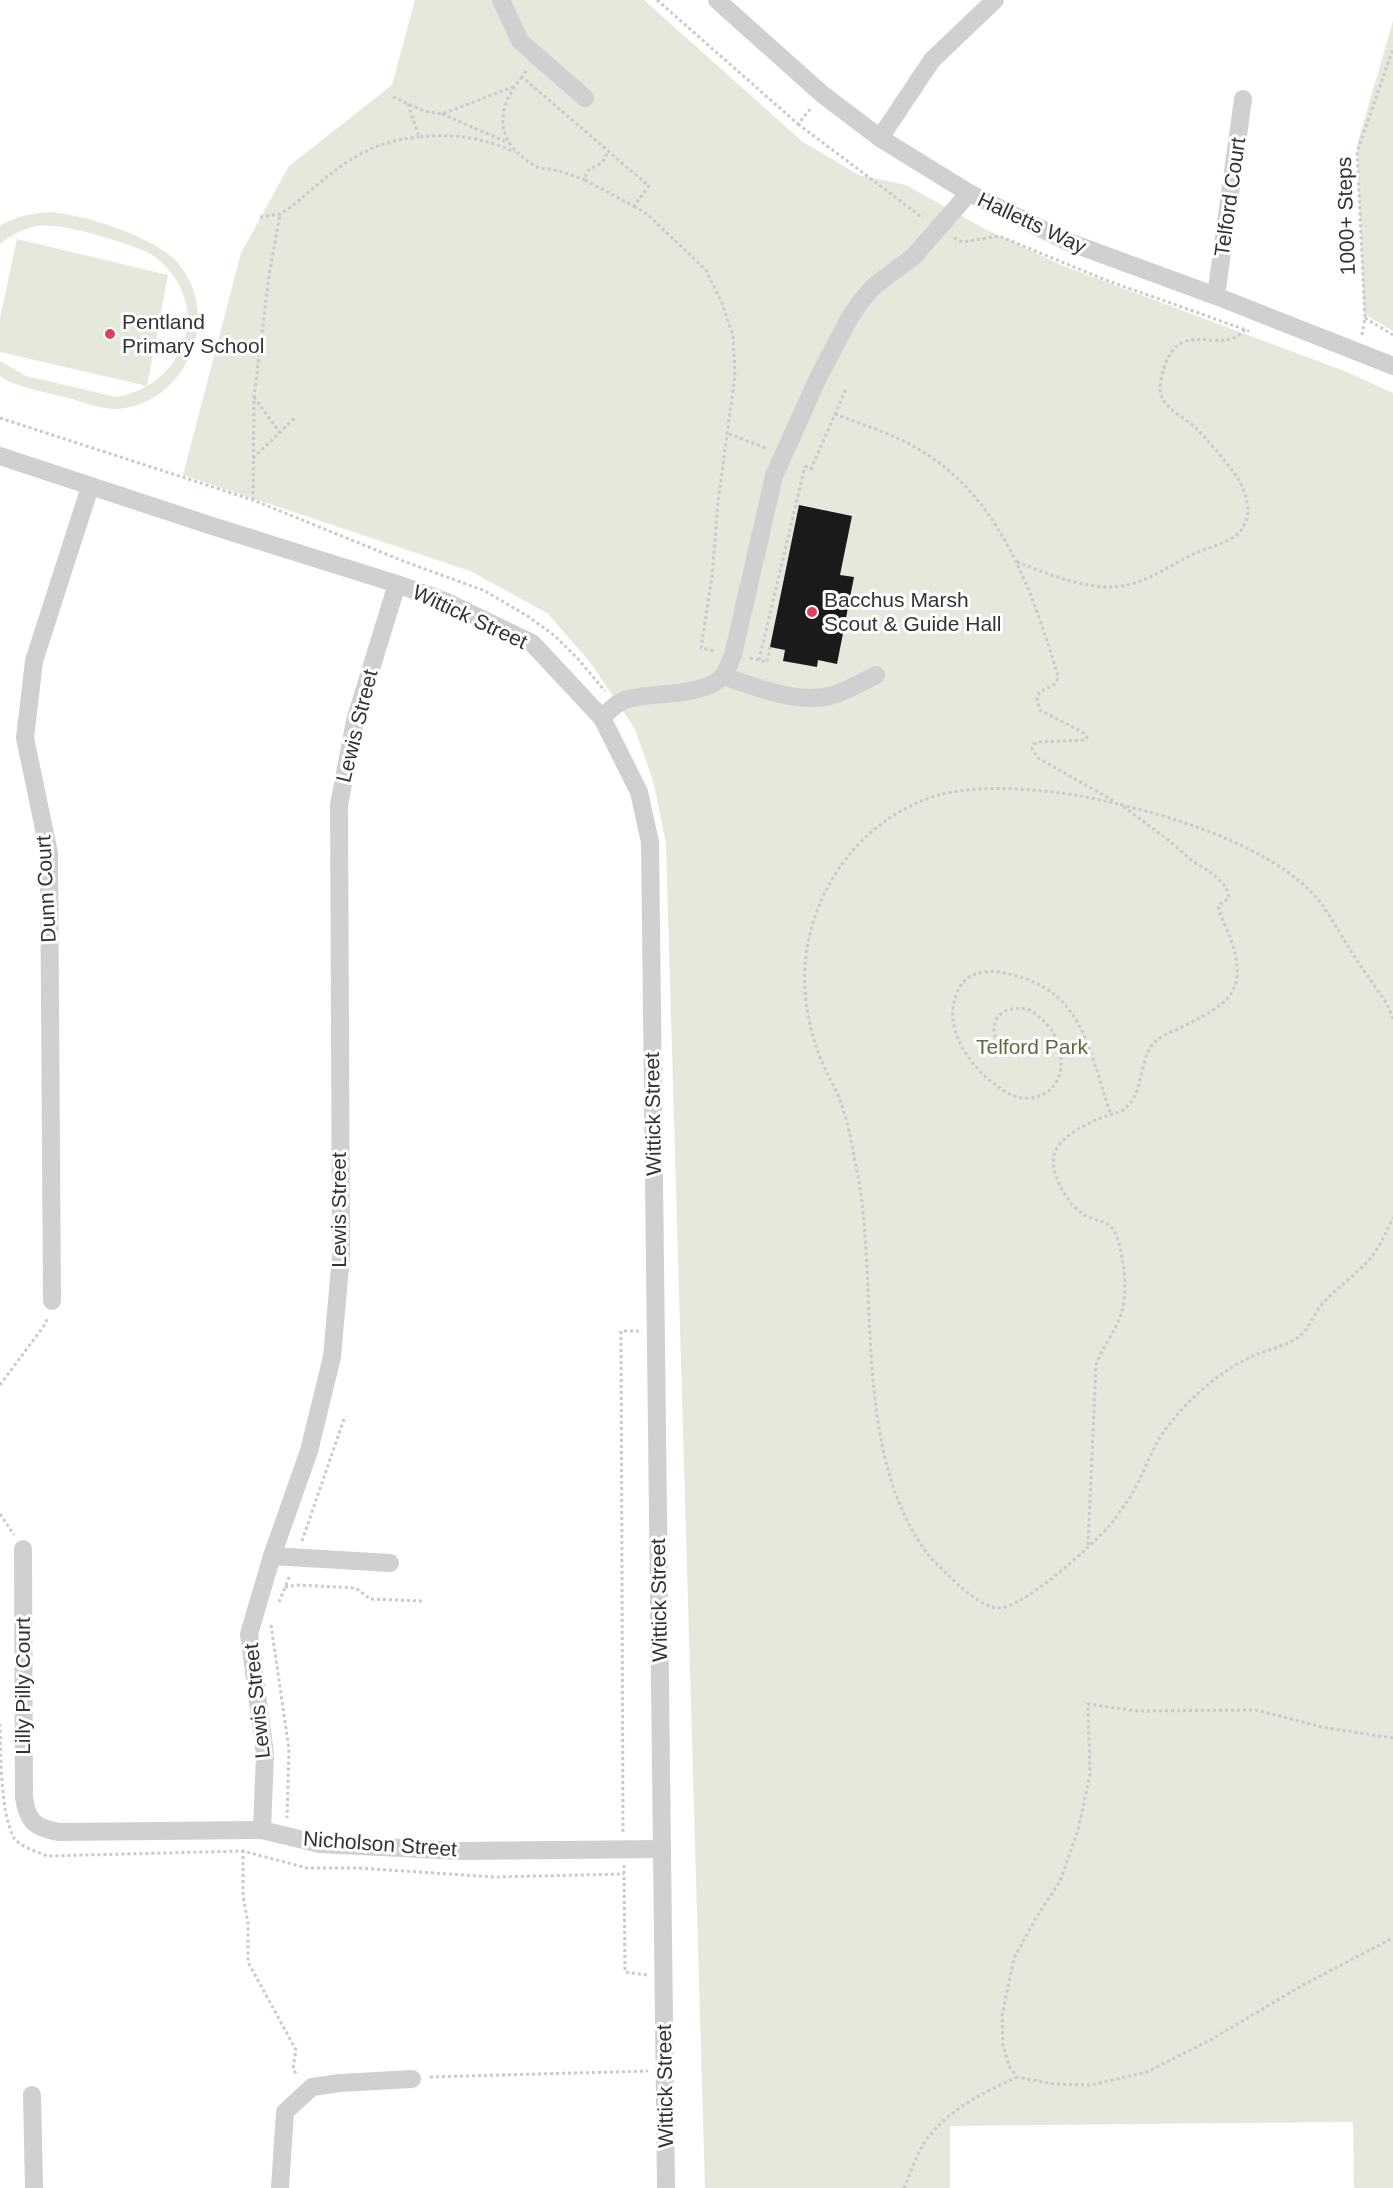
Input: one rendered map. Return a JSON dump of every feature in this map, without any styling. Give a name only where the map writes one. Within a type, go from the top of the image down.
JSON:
[{"type":"street","points":[[501,0],[520,41],[585,98]]},
{"type":"street","name":"Halletts Way","points":[[717,0],[822,94],[880,138],[969,193],[1066,241],[1216,296],[1393,366]]},
{"type":"street","points":[[880,138],[932,60],[995,0]]},
{"type":"street","name":"Telford Court","points":[[1216,296],[1243,99]]},
{"type":"street","points":[[602,718],[615,705],[627,699],[711,685],[723,676],[734,655],[774,477],[818,378],[861,301],[874,286],[914,256],[969,193]]},
{"type":"street","name":"Wittick Street","points":[[0,456],[90,487],[397,584],[447,602],[532,643],[602,718],[639,792],[650,842],[666,2188]]},
{"type":"street","name":"Dunn Court","points":[[52,1301],[49,853],[25,738],[34,661],[90,487]]},
{"type":"street","name":"Lewis Street","points":[[262,1830],[265,1754],[249,1634],[272,1556],[309,1451],[332,1357],[341,1256],[339,804],[356,721],[397,584]]},
{"type":"street","points":[[723,676],[788,695],[811,698],[833,695],[876,675]]},
{"type":"street","name":"Lilly Pilly Court","points":[[23,1549],[24,1797],[26,1812],[32,1821]]},
{"type":"street","points":[[272,1556],[390,1563]]},
{"type":"street","name":"Nicholson Street","points":[[32,1821],[42,1829],[58,1832],[262,1830],[320,1844],[460,1851],[661,1849]]},
{"type":"street","points":[[280,2188],[285,2112],[312,2087],[412,2079]]},
{"type":"street","points":[[32,2095],[34,2188]]},
{"type":"path","points":[[657,0],[798,124],[822,94]]},
{"type":"path","name":"1000+ Steps","points":[[1359,351],[1365,318],[1357,152],[1393,50]]},
{"type":"path","points":[[509,143],[503,118],[507,99],[536,57]]},
{"type":"path","points":[[522,77],[649,186],[634,206]]},
{"type":"path","points":[[442,114],[514,87]]},
{"type":"path","points":[[393,97],[424,111],[442,114],[509,143],[528,162],[540,168],[561,171],[585,180],[634,206],[648,215],[706,270],[722,303],[733,336],[735,375],[718,502],[712,577],[701,648],[767,662],[770,647]]},
{"type":"path","points":[[408,104],[419,137]]},
{"type":"path","points":[[260,217],[280,214],[352,158],[366,150],[399,139],[436,135],[464,137],[492,143],[519,153]]},
{"type":"path","points":[[585,180],[592,166],[604,161],[608,151]]},
{"type":"path","points":[[253,500],[254,397],[280,214]]},
{"type":"path","points":[[1365,318],[1393,335]]},
{"type":"path","points":[[1017,562],[1077,582],[1107,587],[1126,585],[1148,579],[1200,551],[1222,544],[1239,534],[1247,520],[1248,507],[1239,481],[1194,427],[1165,404],[1160,394],[1160,381],[1171,351],[1180,343],[1200,339],[1231,341],[1239,338],[1245,329]]},
{"type":"path","points":[[254,397],[279,433]]},
{"type":"path","points":[[835,414],[919,450],[945,468],[989,513],[1017,562],[1058,676],[1058,682],[1055,685],[1039,692],[1037,705],[1040,710],[1087,736],[1085,740],[1078,741],[1038,742],[1032,749],[1038,758],[1118,803],[1171,842],[1191,860],[1213,874],[1226,888],[1229,898],[1219,904],[1218,909],[1237,960],[1234,990],[1222,1004],[1159,1038],[1150,1048],[1139,1087],[1130,1104],[1122,1111],[1066,1137],[1056,1148],[1053,1164],[1059,1184],[1080,1212],[1113,1228],[1120,1251],[1124,1286],[1120,1318],[1096,1365],[1088,1547]]},
{"type":"path","points":[[253,458],[296,417]]},
{"type":"path","points":[[759,660],[805,466]]},
{"type":"path","points":[[1393,1019],[1387,1004],[1318,899],[1296,879],[1263,856],[1171,818],[1118,803],[1068,794],[982,788],[941,795],[915,803],[885,821],[863,838],[826,887],[808,945],[804,984],[812,1036],[842,1105],[859,1184],[867,1251],[870,1348],[878,1416],[890,1478],[905,1514],[927,1554],[958,1585],[989,1606],[1006,1608],[1023,1600],[1088,1547],[1112,1522],[1130,1497],[1163,1432],[1187,1404],[1221,1374],[1250,1357],[1300,1336],[1321,1305],[1369,1260],[1380,1244],[1393,1217]]},
{"type":"path","points":[[1024,1049],[1018,1053],[1011,1053],[1003,1049],[998,1042],[995,1032],[996,1018],[1009,1008],[1028,1009],[1050,1028],[1058,1044],[1062,1062],[1055,1086],[1045,1094],[1030,1099],[1019,1098],[1004,1091],[971,1062],[953,1023],[954,1004],[963,981],[975,974],[1003,973],[1032,981],[1059,997],[1070,1009],[1084,1033],[1111,1115]]},
{"type":"path","points":[[0,1385],[46,1323],[52,1301]]},
{"type":"path","points":[[656,1331],[621,1331],[625,1972],[663,1977]]},
{"type":"path","points":[[278,1605],[299,1558],[345,1416]]},
{"type":"path","points":[[0,1514],[23,1549]]},
{"type":"path","points":[[285,1587],[298,1585],[356,1588],[370,1599],[422,1601]]},
{"type":"path","points":[[270,1624],[289,1749],[285,1862]]},
{"type":"path","points":[[1017,2077],[1009,2066],[1003,2045],[1002,2016],[1014,1958],[1060,1881],[1078,1830],[1090,1775],[1088,1704],[1137,1711],[1256,1710],[1322,1726],[1393,1738]]},
{"type":"path","points":[[241,1831],[243,1896],[248,1923],[248,1962],[296,2050],[292,2068],[305,2093]]},
{"type":"path","points":[[904,2188],[923,2145],[944,2120],[973,2098],[1017,2077],[1054,2084],[1091,2085],[1147,2072],[1212,2039],[1303,1985],[1393,1938]]},
{"type":"path","points":[[412,2079],[445,2076],[665,2070]]},
{"type":"green space","name":"Telford Park","points":[[415,0],[644,0],[803,142],[859,175],[906,185],[983,228],[1061,265],[1347,372],[1393,393],[1393,2188],[1354,2188],[1353,2122],[950,2126],[950,2188],[705,2188],[666,844],[654,784],[635,729],[590,662],[547,613],[470,571],[183,475],[241,253],[289,166],[392,85]]},
{"type":"green space","points":[[1393,21],[1393,331],[1364,314],[1357,145]]},
{"type":"green space","points":[[51,212],[99,222],[151,243],[176,261],[190,282],[197,305],[197,329],[191,352],[180,373],[163,391],[143,403],[118,409],[106,408],[23,387],[0,376],[0,361],[26,376],[116,397],[138,391],[156,380],[171,366],[181,348],[187,330],[187,310],[181,289],[169,270],[143,250],[90,233],[47,226],[37,226],[22,231],[0,244],[0,226],[24,216]]},
{"type":"green space","points":[[17,239],[168,275],[147,386],[0,352],[0,318]]},
{"type":"building","name":"Bacchus Marsh Scout & Guide Hall","points":[[799,505],[852,516],[840,575],[854,577],[837,664],[818,660],[817,667],[783,661],[785,650],[770,647]]},
{"type":"place","name":"Pentland Primary School","points":[[110,334]]},
{"type":"place","name":"Bacchus Marsh Scout & Guide Hall","points":[[812,612]]}]
